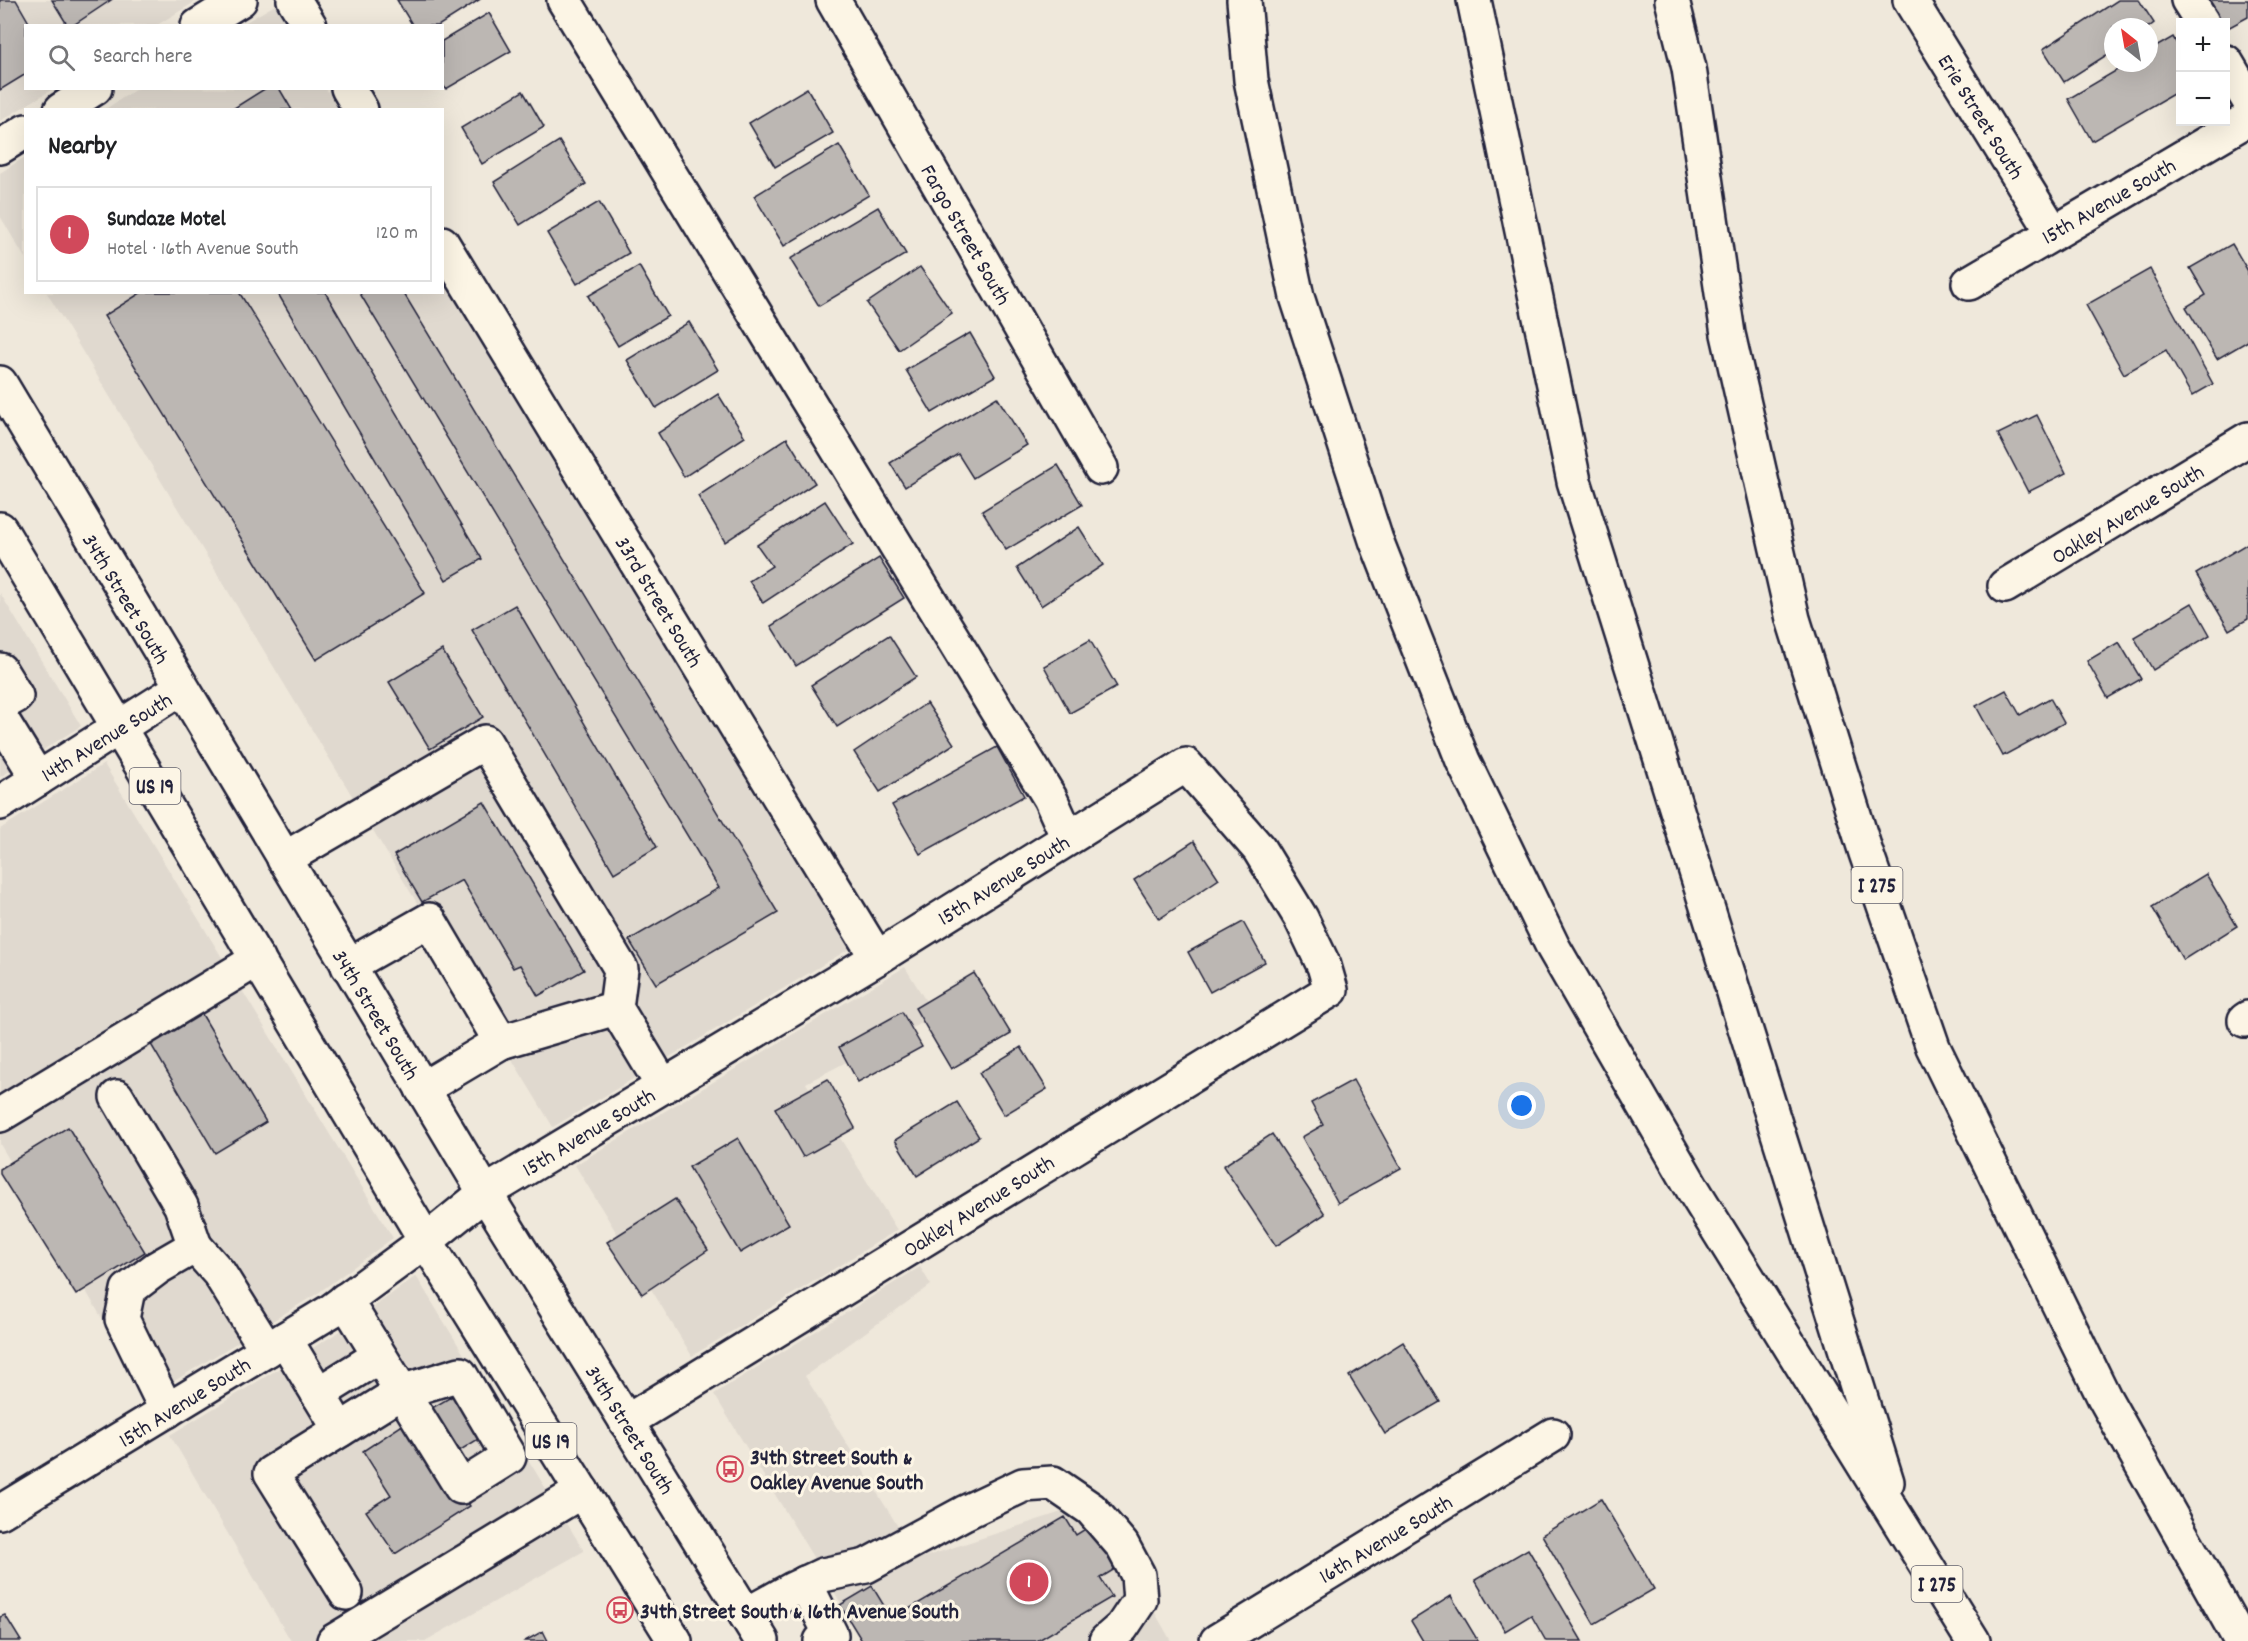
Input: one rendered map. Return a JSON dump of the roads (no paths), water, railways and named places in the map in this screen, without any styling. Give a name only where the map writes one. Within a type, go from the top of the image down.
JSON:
[{"type":"main road","points":[[201,24],[240,0]]},
{"type":"main road","points":[[294,0],[309,24]]},
{"type":"main road","points":[[564,0],[1050,798],[1068,838]]},
{"type":"main road","name":"Fargo Street South","points":[[833,0],[1101,468]]},
{"type":"main road","name":"I 275","points":[[1244,0],[1251,80],[1297,297],[1376,540],[1463,761],[1553,947],[1694,1191],[1973,1641]]},
{"type":"main road","points":[[1474,0],[1574,481],[1902,1528]]},
{"type":"main road","points":[[1672,0],[1689,68]]},
{"type":"main road","name":"I 275","points":[[1685,0],[1689,68],[1728,334],[1793,619],[1866,853],[1933,1047],[2104,1397],[2241,1641]]},
{"type":"main road","name":"Erie Street South","points":[[1910,0],[2053,232]]},
{"type":"main road","points":[[2188,0],[2199,18]]},
{"type":"main road","points":[[2230,69],[2248,99]]},
{"type":"main road","points":[[64,108],[92,90]]},
{"type":"main road","points":[[349,90],[360,108]]},
{"type":"main road","name":"15th Avenue South","points":[[1969,283],[2248,119]]},
{"type":"main road","points":[[0,147],[24,132]]},
{"type":"main road","name":"33rd Street South","points":[[444,246],[877,958]]},
{"type":"main road","name":"34th Street South","points":[[0,383],[422,1089],[754,1628]]},
{"type":"main road","name":"Oakley Avenue South","points":[[2005,586],[2248,439]]},
{"type":"main road","name":"US 19","points":[[5,548],[120,727],[426,1241],[675,1641]]},
{"type":"main road","points":[[0,670],[16,696],[0,705]]},
{"type":"main road","name":"14th Avenue South","points":[[0,803],[181,688]]},
{"type":"main road","points":[[0,717],[38,779]]},
{"type":"main road","points":[[284,859],[485,742],[621,969],[616,1008],[663,1086]]},
{"type":"main road","name":"15th Avenue South","points":[[0,1512],[345,1300],[426,1241],[485,1193],[877,958],[1186,765],[1259,849],[1301,918],[1323,966],[1331,990]]},
{"type":"main road","points":[[348,966],[429,920],[501,1042]]},
{"type":"main road","points":[[0,1115],[258,959]]},
{"type":"main road","name":"Oakley Avenue South","points":[[627,1422],[1331,990]]},
{"type":"main road","points":[[422,1089],[501,1042],[616,1008]]},
{"type":"main road","points":[[117,1097],[181,1206],[195,1246],[318,1394],[340,1431]]},
{"type":"main road","points":[[167,1411],[122,1318],[128,1290],[157,1268],[195,1246]]},
{"type":"main road","points":[[345,1300],[461,1487],[547,1434]]},
{"type":"main road","points":[[346,1593],[271,1473],[401,1392],[460,1374],[496,1352]]},
{"type":"main road","points":[[318,1394],[379,1356]]},
{"type":"main road","points":[[460,1374],[510,1457]]},
{"type":"main road","name":"16th Avenue South","points":[[1218,1641],[1553,1435]]},
{"type":"main road","points":[[754,1628],[805,1583],[823,1575],[866,1566],[964,1513],[1023,1485],[1053,1483],[1091,1509],[1122,1545],[1138,1575],[1140,1600],[1122,1627],[1106,1641]]},
{"type":"main road","points":[[334,1641],[582,1491]]},
{"type":"main road","points":[[805,1583],[829,1639]]},
{"type":"place","name":"34th Street South & Oakley Avenue South","points":[[730,1469]]},
{"type":"place","name":"Sundaze Motel","points":[[1029,1582]]},
{"type":"place","name":"34th Street South & 16th Avenue South","points":[[620,1610]]}]
